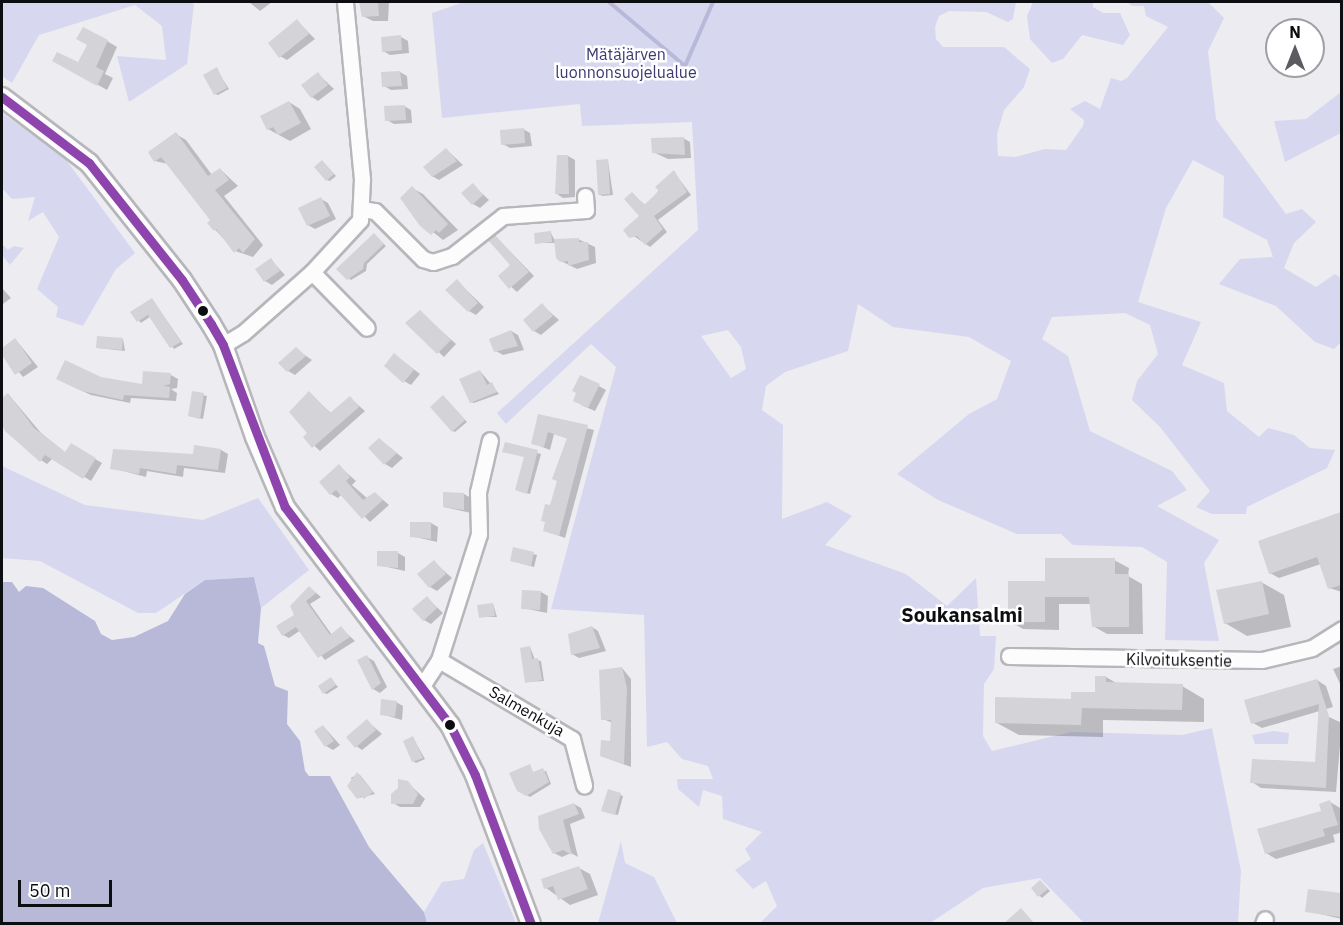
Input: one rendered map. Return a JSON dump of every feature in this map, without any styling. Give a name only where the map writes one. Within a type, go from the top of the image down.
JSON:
[{"type":"street","points":[[223,345],[243,333],[312,272],[357,226],[362,209],[345,2]]},
{"type":"street","points":[[2,97],[89,163],[182,280],[223,345],[255,437],[285,507],[450,725],[475,775],[531,924]]},
{"type":"street","points":[[362,209],[375,211],[423,259],[433,262],[452,256],[503,216],[586,210],[585,196]]},
{"type":"street","points":[[312,272],[367,328]]},
{"type":"street","points":[[422,687],[439,660],[479,534],[479,478],[490,440]]},
{"type":"street","name":"Kilvoituksentie","points":[[1009,656],[1262,660],[1312,648],[1341,629]]},
{"type":"street","name":"Salmenkuja","points":[[439,660],[572,738],[584,785]]},
{"type":"green space","points":[[2,2],[191,2],[194,4],[187,64],[129,102],[117,56],[166,60],[162,26],[135,5],[39,35],[12,83],[2,76]]},
{"type":"green space","name":"Mätäjärven luonnonsuojelualue","points":[[464,2],[1016,2],[1013,19],[1008,22],[986,12],[949,11],[939,16],[935,27],[936,39],[943,47],[1004,47],[1030,69],[1024,87],[1004,110],[997,134],[998,156],[1015,157],[1045,149],[1066,150],[1083,126],[1084,120],[1070,109],[1085,101],[1100,109],[1111,78],[1121,81],[1127,78],[1168,27],[1146,16],[1144,6],[1132,6],[1127,2],[1208,2],[1224,18],[1208,51],[1216,119],[1286,214],[1302,209],[1316,222],[1294,243],[1284,268],[1316,287],[1335,274],[1341,278],[1341,342],[1334,349],[1315,342],[1276,306],[1219,284],[1240,259],[1273,257],[1267,240],[1223,217],[1224,176],[1193,160],[1166,208],[1138,302],[1201,322],[1182,365],[1224,383],[1227,411],[1259,437],[1268,428],[1294,435],[1310,448],[1335,450],[1327,468],[1247,507],[1246,514],[1212,514],[1196,507],[1210,491],[1160,427],[1132,400],[1137,381],[1158,354],[1150,325],[1125,313],[1052,317],[1042,339],[1068,356],[1090,431],[1172,471],[1187,490],[1157,506],[1219,540],[1204,563],[1219,641],[1165,640],[1167,562],[1142,547],[1073,545],[1061,534],[1017,534],[938,500],[897,474],[969,414],[997,399],[1011,361],[969,337],[893,327],[858,304],[848,351],[785,372],[766,386],[762,410],[783,425],[782,519],[827,502],[852,516],[825,545],[906,574],[947,606],[976,578],[980,636],[996,636],[994,669],[984,684],[983,736],[992,751],[1071,732],[1182,735],[1212,728],[1241,871],[1238,923],[1084,923],[1040,878],[983,888],[930,923],[760,923],[777,906],[766,881],[753,889],[735,870],[751,859],[745,849],[762,832],[723,819],[722,796],[703,790],[699,807],[678,789],[677,779],[713,779],[708,766],[682,759],[667,742],[647,747],[644,615],[551,609],[616,367],[591,344],[506,424],[497,413],[698,230],[692,122],[582,126],[580,104],[442,118],[432,13]],"holes":[[[728,330],[741,347],[746,369],[731,378],[701,336]]]},
{"type":"green space","points":[[1033,2],[1093,2],[1093,7],[1103,13],[1120,13],[1130,35],[1123,45],[1082,35],[1063,59],[1052,63],[1030,39],[1027,16]]},
{"type":"green space","points":[[1341,92],[1341,133],[1285,162],[1274,121],[1306,119]]},
{"type":"green space","points":[[2,113],[64,157],[135,253],[116,269],[83,326],[56,317],[58,307],[37,289],[59,237],[43,212],[28,221],[35,197],[12,199],[2,188]]},
{"type":"green space","points":[[2,244],[8,250],[14,246],[24,248],[10,265],[2,255]]},
{"type":"green space","points":[[2,466],[85,505],[203,520],[258,498],[309,570],[261,608],[254,577],[205,580],[156,613],[138,613],[40,561],[2,558]]},
{"type":"green space","points":[[1273,731],[1289,733],[1288,744],[1255,744],[1252,735]]},
{"type":"green space","points":[[621,841],[625,863],[654,877],[677,923],[598,923]]},
{"type":"green space","points":[[483,843],[516,923],[427,923],[424,912],[442,882],[464,879],[474,850]]},
{"type":"shaded area","points":[[254,577],[261,608],[258,643],[264,646],[275,686],[288,691],[287,724],[300,741],[305,771],[309,776],[330,776],[369,847],[424,912],[427,923],[2,923],[2,582],[12,582],[19,592],[26,586],[43,588],[95,621],[101,634],[112,640],[134,637],[168,621],[185,594],[205,580]]},
{"type":"building","points":[[359,2],[378,2],[379,16],[362,17]]},
{"type":"building","points":[[297,19],[309,34],[279,58],[268,43]]},
{"type":"building","points":[[83,27],[108,40],[96,67],[104,71],[97,86],[52,61],[57,52],[78,62],[87,45],[76,39]]},
{"type":"building","points":[[401,35],[402,50],[382,52],[381,37]]},
{"type":"building","points":[[217,67],[227,88],[214,95],[203,75]]},
{"type":"building","points":[[400,71],[402,86],[382,87],[381,72]]},
{"type":"building","points":[[318,72],[328,85],[311,98],[301,85]]},
{"type":"building","points":[[289,101],[301,123],[278,135],[273,127],[267,130],[260,116]]},
{"type":"building","points":[[405,105],[406,120],[385,121],[384,106]]},
{"type":"building","points":[[524,128],[525,143],[501,145],[500,130]]},
{"type":"building","points":[[176,132],[208,176],[220,168],[229,180],[215,190],[255,239],[243,253],[239,248],[234,253],[216,229],[214,231],[207,223],[210,220],[161,157],[154,162],[148,152]]},
{"type":"building","points":[[684,137],[685,155],[652,153],[651,138]]},
{"type":"building","points":[[446,148],[457,161],[432,177],[423,167]]},
{"type":"building","points":[[557,155],[568,155],[569,194],[555,194]]},
{"type":"building","points":[[608,159],[610,194],[598,195],[596,160]]},
{"type":"building","points":[[322,160],[334,174],[326,181],[314,167]]},
{"type":"building","points":[[674,170],[687,192],[654,216],[663,229],[645,245],[637,236],[629,238],[623,230],[639,216],[624,199],[632,192],[644,205],[659,191],[655,187]]},
{"type":"building","points":[[473,183],[483,195],[472,205],[461,193]]},
{"type":"building","points":[[412,186],[448,224],[439,233],[436,230],[431,235],[420,226],[400,198]]},
{"type":"building","points":[[321,197],[330,216],[307,226],[298,208]]},
{"type":"building","points":[[551,231],[552,242],[535,244],[534,233]]},
{"type":"building","points":[[374,233],[384,244],[364,263],[363,269],[347,280],[336,269]]},
{"type":"building","points":[[495,235],[529,272],[509,289],[498,276],[510,265],[488,240]]},
{"type":"building","points":[[579,238],[579,242],[588,242],[589,260],[568,266],[568,261],[560,262],[556,258],[554,239]]},
{"type":"building","points":[[271,258],[280,271],[264,282],[255,269]]},
{"type":"building","points":[[457,279],[478,303],[468,312],[445,290]]},
{"type":"building","points":[[152,298],[181,342],[170,348],[148,315],[137,322],[130,312]]},
{"type":"building","points":[[542,303],[553,316],[533,332],[523,320]]},
{"type":"building","points":[[420,310],[451,340],[437,354],[405,323]]},
{"type":"building","points":[[511,330],[518,346],[494,352],[489,339]]},
{"type":"building","points":[[97,336],[123,338],[122,350],[96,348]]},
{"type":"building","points":[[15,338],[32,363],[15,375],[2,355],[2,348]]},
{"type":"building","points":[[296,347],[306,356],[287,372],[278,363]]},
{"type":"building","points":[[394,353],[414,370],[403,383],[384,366]]},
{"type":"building","points":[[65,360],[101,377],[142,384],[143,371],[171,373],[170,384],[163,386],[170,387],[169,398],[124,395],[123,400],[82,391],[56,379]]},
{"type":"building","points":[[480,370],[487,385],[492,382],[497,392],[470,403],[459,379]]},
{"type":"building","points":[[580,375],[600,384],[588,408],[573,401],[576,393],[572,391]]},
{"type":"building","points":[[192,391],[204,393],[200,419],[188,416]]},
{"type":"building","points":[[309,391],[330,413],[350,396],[359,407],[312,448],[303,437],[307,433],[289,412]]},
{"type":"building","points":[[8,393],[34,428],[65,452],[71,443],[96,458],[83,479],[45,455],[40,462],[5,431],[2,425],[2,398]]},
{"type":"building","points":[[443,395],[465,420],[452,432],[430,407]]},
{"type":"building","points":[[538,414],[588,425],[559,536],[543,531],[545,522],[541,521],[545,504],[550,505],[557,481],[552,479],[567,438],[548,432],[544,447],[531,444]]},
{"type":"building","points":[[379,438],[397,453],[384,465],[368,448]]},
{"type":"building","points":[[505,442],[538,450],[527,494],[515,490],[524,457],[502,452]]},
{"type":"building","points":[[194,445],[221,449],[218,470],[177,465],[176,474],[140,468],[139,474],[110,469],[113,449],[193,454]]},
{"type":"building","points":[[339,464],[350,477],[346,481],[363,500],[375,492],[383,500],[362,519],[336,490],[330,495],[319,482]]},
{"type":"building","points":[[443,492],[464,493],[464,510],[443,507]]},
{"type":"building","points":[[1341,512],[1341,585],[1328,589],[1317,557],[1269,574],[1258,541]]},
{"type":"building","points":[[410,522],[431,522],[431,539],[410,537]]},
{"type":"building","points":[[513,547],[534,552],[531,566],[510,561]]},
{"type":"building","points":[[377,551],[398,551],[398,568],[377,566]]},
{"type":"building","points":[[1045,558],[1115,558],[1115,574],[1129,574],[1129,627],[1092,627],[1089,597],[1045,597],[1045,622],[1008,622],[1008,581],[1045,581]]},
{"type":"building","points":[[434,560],[446,574],[429,588],[417,574]]},
{"type":"building","points":[[1262,581],[1269,614],[1224,624],[1216,590]]},
{"type":"building","points":[[309,586],[316,593],[306,601],[330,635],[341,626],[350,637],[318,658],[296,627],[282,636],[276,626],[294,615],[290,606]]},
{"type":"building","points":[[522,590],[541,591],[540,610],[521,609]]},
{"type":"building","points":[[427,596],[437,608],[423,621],[412,609]]},
{"type":"building","points":[[493,603],[495,616],[479,618],[477,605]]},
{"type":"building","points":[[592,626],[600,648],[571,655],[568,634]]},
{"type":"building","points":[[530,646],[532,659],[538,658],[542,680],[525,683],[520,648]]},
{"type":"building","points":[[367,655],[381,683],[372,690],[357,660]]},
{"type":"building","points":[[622,667],[627,688],[624,764],[600,756],[601,740],[610,741],[611,720],[601,720],[599,670]]},
{"type":"building","points":[[1095,676],[1106,676],[1106,682],[1183,684],[1182,710],[1082,708],[1081,725],[995,723],[995,697],[1071,699],[1071,692],[1095,692]]},
{"type":"building","points":[[331,677],[336,685],[323,694],[318,686]]},
{"type":"building","points":[[1317,679],[1329,716],[1326,788],[1250,783],[1252,759],[1315,762],[1319,704],[1251,724],[1244,700]]},
{"type":"building","points":[[381,699],[397,701],[395,717],[380,715]]},
{"type":"building","points":[[367,719],[376,730],[355,748],[346,737]]},
{"type":"building","points":[[323,725],[334,741],[325,747],[314,731]]},
{"type":"building","points":[[413,736],[423,758],[412,762],[403,741]]},
{"type":"building","points":[[530,764],[533,772],[543,768],[549,782],[526,796],[517,791],[509,773]]},
{"type":"building","points":[[357,772],[373,792],[364,799],[361,796],[357,799],[347,786]]},
{"type":"building","points":[[398,779],[408,781],[418,794],[413,804],[391,804],[391,794],[398,788]]},
{"type":"building","points":[[608,789],[621,793],[615,815],[601,811]]},
{"type":"building","points":[[1330,800],[1338,825],[1323,829],[1325,836],[1265,854],[1257,829],[1321,811],[1319,804]]},
{"type":"building","points":[[574,803],[579,814],[563,820],[572,855],[563,850],[553,854],[539,829],[538,816]]},
{"type":"building","points":[[579,866],[588,889],[558,900],[553,886],[544,889],[541,879]]},
{"type":"building","points":[[1040,880],[1048,889],[1038,897],[1031,888]]},
{"type":"building","points":[[1308,889],[1341,893],[1340,917],[1305,912]]},
{"type":"building","points":[[1021,908],[1035,924],[1003,924]]},
{"type":"waterway","points":[[609,2],[685,66],[713,2]]},
{"type":"transit line","points":[[2,97],[89,163],[182,280],[211,324],[223,345],[285,507],[450,725],[475,775],[531,924]]},
{"type":"district","name":"Soukansalmi","points":[[962,614]]}]
